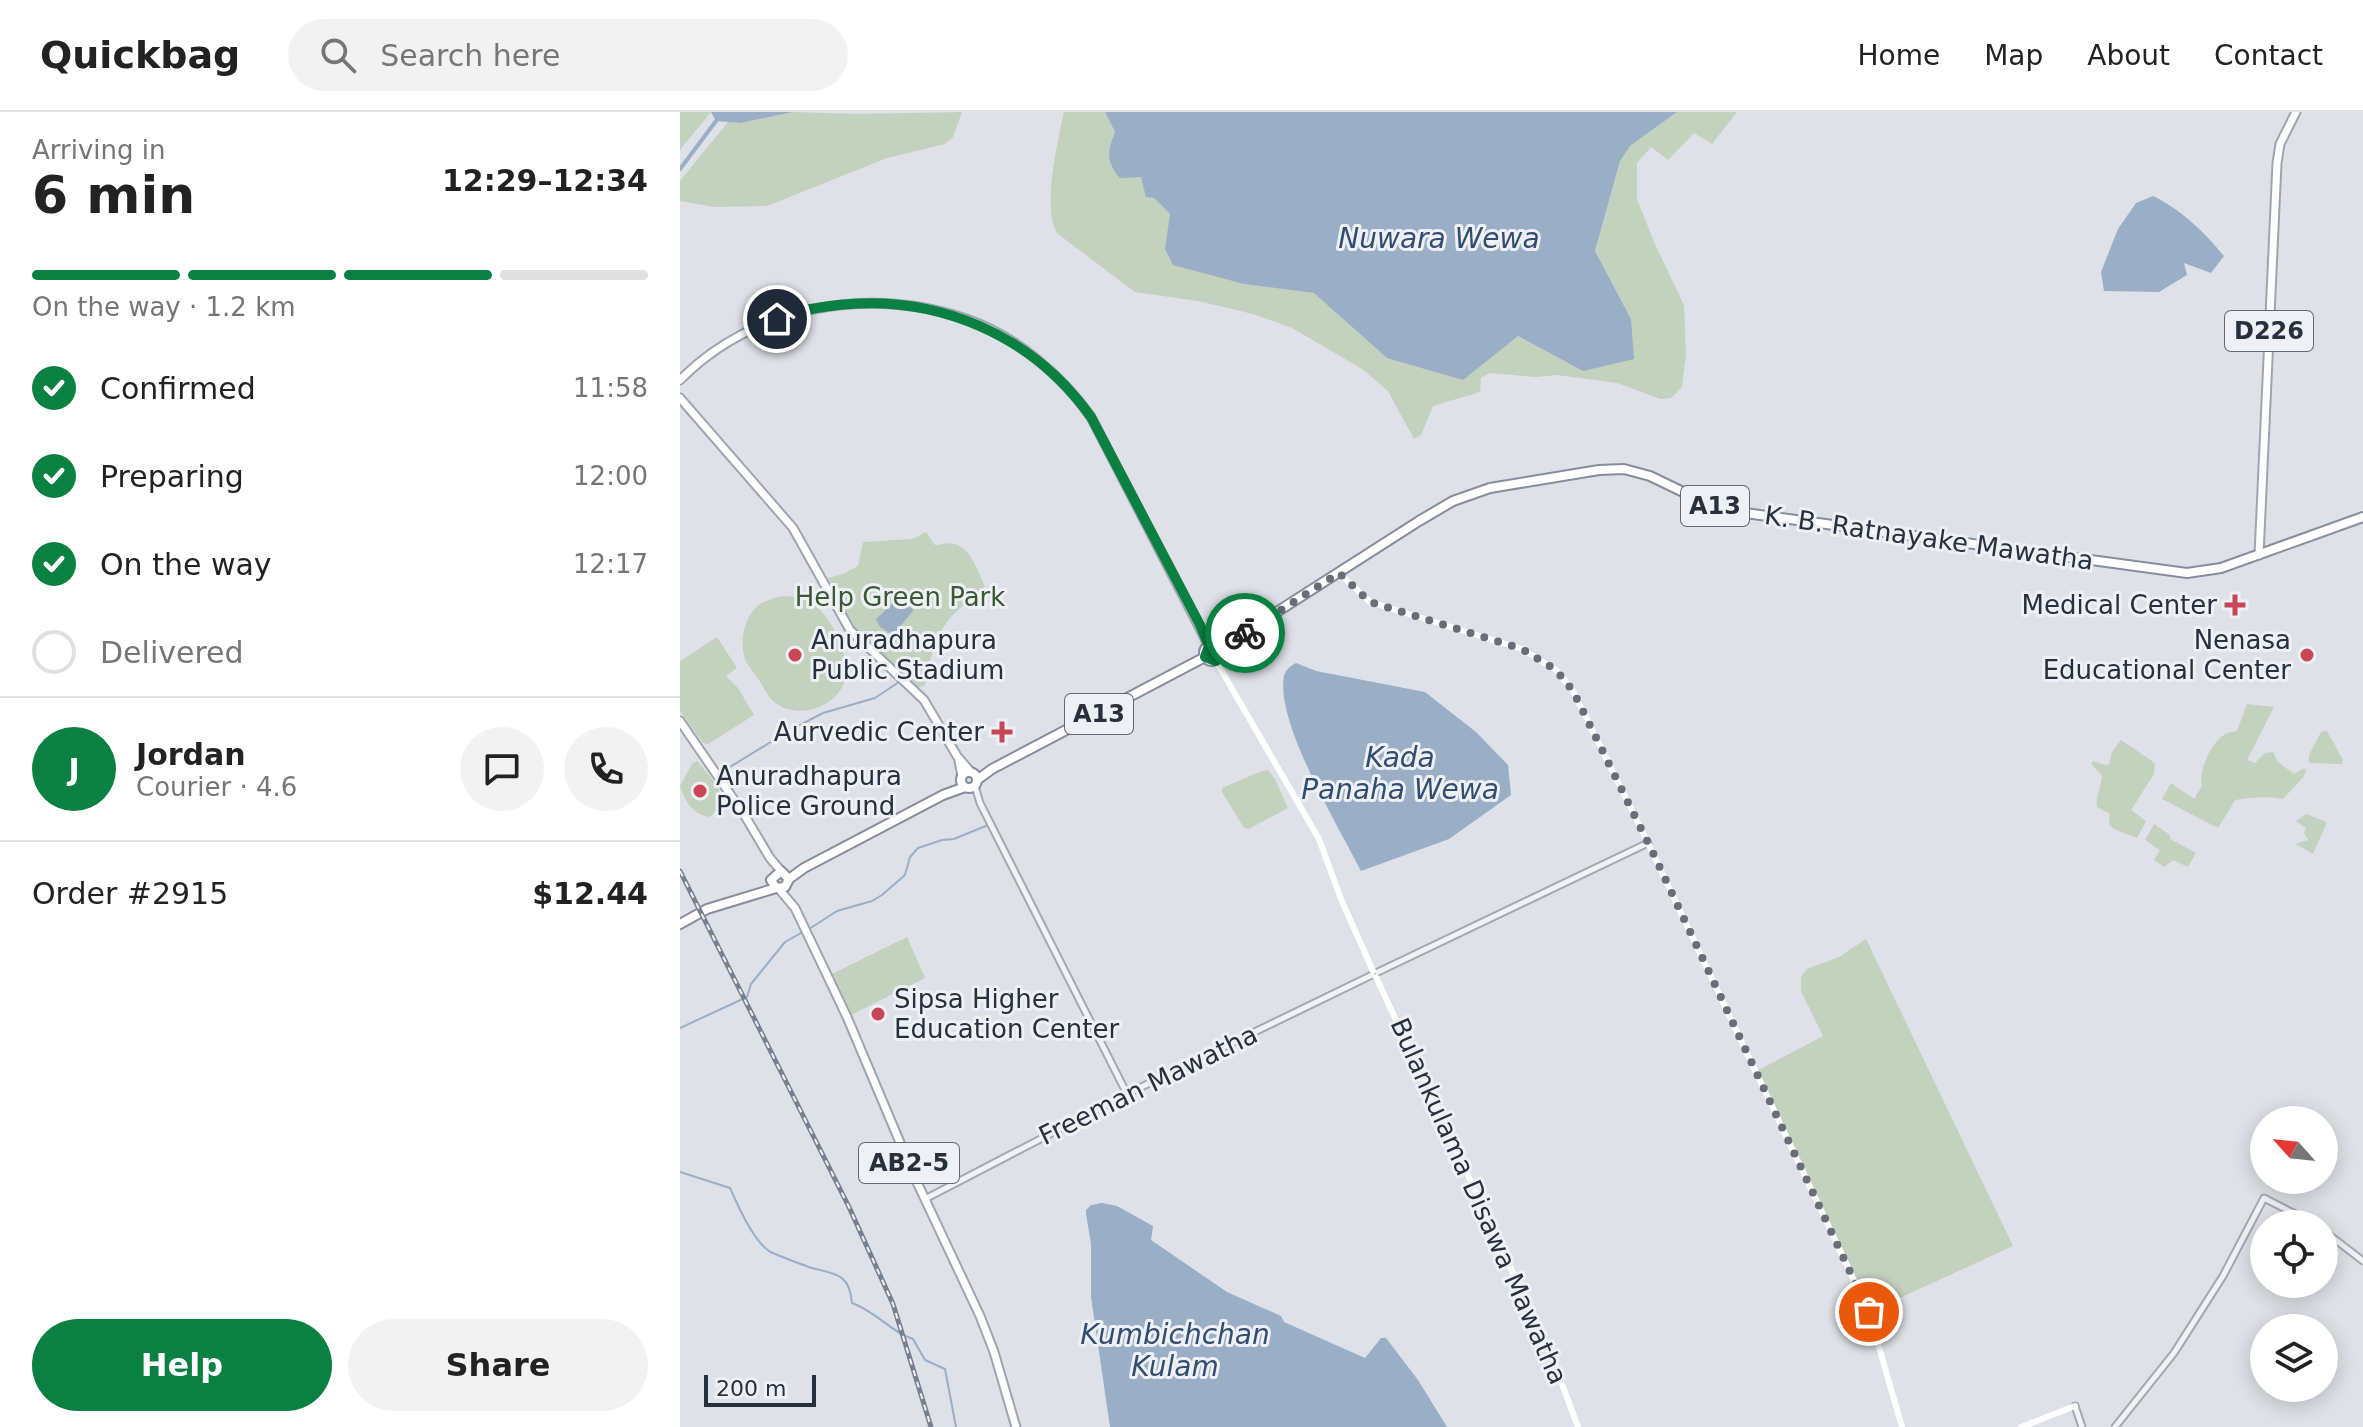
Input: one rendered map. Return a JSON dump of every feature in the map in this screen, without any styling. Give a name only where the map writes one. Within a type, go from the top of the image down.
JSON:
[{"type":"highway","name":"K. B. Ratnayake Mawatha","points":[[1219,649],[1419,521],[1476,492],[1612,469],[1645,474],[1710,505],[1738,512],[2145,568],[2208,572],[2259,555]]},
{"type":"highway","name":"A13","points":[[2259,555],[2363,517]]},
{"type":"highway","points":[[1209,646],[1219,649],[1220,655],[1216,661],[1205,657],[1209,646]]},
{"type":"highway","name":"A13","points":[[680,924],[701,911],[740,901],[764,889],[1205,657]]},
{"type":"main road","name":"D226","points":[[2259,555],[2277,163],[2280,144],[2296,112]]},
{"type":"main road","points":[[680,380],[727,344],[785,316],[848,304],[951,314],[986,328],[1034,358],[1075,395],[1091,417],[1209,646]]},
{"type":"main road","points":[[680,398],[793,528],[850,630],[924,700],[970,782]]},
{"type":"main road","points":[[1339,573],[1370,602],[1522,649],[1556,670],[1573,691],[1869,1312],[1902,1427]]},
{"type":"main road","name":"Bulankulama Disawa Mawatha","points":[[1216,661],[1319,839],[1341,899],[1552,1357],[1578,1427]]},
{"type":"main road","name":"AB2-5","points":[[680,721],[770,858],[847,1017],[988,1336],[1016,1427]]},
{"type":"main road","points":[[2021,1427],[2075,1406]]},
{"type":"street","points":[[970,782],[1127,1094]]},
{"type":"street","name":"Freeman Mawatha","points":[[925,1199],[1127,1094],[1648,843]]},
{"type":"street","points":[[2258,1210],[2264,1198],[2288,1210]]},
{"type":"street","points":[[2115,1427],[2174,1353],[2223,1276],[2250,1225]]},
{"type":"street","points":[[2338,1242],[2363,1261]]},
{"type":"street","points":[[2075,1406],[2082,1427]]},
{"type":"green space","points":[[680,112],[711,112],[680,150]]},
{"type":"green space","points":[[793,112],[962,112],[953,137],[945,144],[887,158],[767,206],[715,207],[680,201],[680,181],[728,122],[740,123]]},
{"type":"green space","points":[[1064,112],[1105,112],[1115,132],[1110,145],[1171,215],[1165,248],[1244,284],[1314,292],[1387,358],[1518,336],[1583,371],[1631,319],[1595,251],[1620,161],[1630,146],[1677,112],[1737,112],[1712,144],[1694,133],[1668,160],[1651,147],[1637,163],[1637,199],[1684,305],[1686,354],[1682,387],[1671,398],[1661,399],[1617,383],[1557,375],[1536,377],[1490,373],[1481,378],[1480,392],[1433,406],[1421,435],[1414,439],[1388,391],[1362,369],[1292,328],[1253,314],[1198,301],[1135,292],[1058,234],[1053,223],[1051,193]]},
{"type":"green space","name":"Help Green Park","points":[[926,532],[935,545],[953,543],[961,546],[973,561],[985,586],[978,598],[955,612],[947,622],[935,646],[925,685],[918,688],[852,625],[828,578],[858,566],[863,542],[912,539]]},
{"type":"green space","name":"Anuradhapura Public Stadium","points":[[783,596],[805,598],[815,605],[838,636],[846,661],[844,683],[839,692],[832,700],[812,709],[791,710],[772,700],[743,652],[743,637],[750,615],[762,603]]},
{"type":"green space","points":[[717,637],[737,668],[726,676],[738,688],[754,715],[708,744],[703,743],[680,711],[680,661]]},
{"type":"green space","points":[[2247,704],[2274,707],[2247,760],[2255,763],[2265,753],[2273,752],[2278,762],[2294,774],[2306,769],[2304,776],[2283,799],[2259,797],[2235,800],[2218,828],[2162,799],[2171,783],[2194,799],[2202,786],[2202,773],[2210,751],[2224,735],[2237,731]]},
{"type":"green space","points":[[2327,731],[2343,760],[2342,764],[2309,763],[2309,755],[2321,732]]},
{"type":"green space","points":[[2121,740],[2155,763],[2154,774],[2131,810],[2146,821],[2137,838],[2114,829],[2109,824],[2110,814],[2097,807],[2102,775],[2091,764],[2093,761],[2109,764],[2112,752]]},
{"type":"green space","name":"Anuradhapura Police Ground","points":[[697,761],[721,796],[717,810],[709,817],[690,806],[680,786],[692,764]]},
{"type":"green space","points":[[1268,770],[1288,808],[1249,829],[1244,828],[1222,788]]},
{"type":"green space","points":[[2306,814],[2327,822],[2313,854],[2295,844],[2308,840],[2304,833],[2306,828],[2296,821]]},
{"type":"green space","points":[[2154,824],[2170,835],[2170,839],[2196,853],[2188,867],[2173,860],[2164,867],[2154,860],[2160,850],[2145,840]]},
{"type":"green space","points":[[907,937],[925,978],[847,1017],[826,977]]},
{"type":"green space","points":[[1866,939],[2013,1246],[1869,1312],[1757,1071],[1823,1036],[1801,991],[1801,977],[1807,969],[1839,957]]},
{"type":"water","points":[[711,112],[793,112],[740,123],[716,121]]},
{"type":"water","name":"Nuwara Wewa","points":[[1105,112],[1677,112],[1630,146],[1620,161],[1595,251],[1631,319],[1634,359],[1583,371],[1518,336],[1463,380],[1387,358],[1314,293],[1244,284],[1173,265],[1165,249],[1170,214],[1154,198],[1146,197],[1141,177],[1120,178],[1115,172],[1109,156],[1115,132]]},
{"type":"water","points":[[2153,196],[2192,222],[2224,256],[2211,273],[2184,263],[2187,275],[2159,292],[2104,291],[2101,272],[2118,229],[2136,203]]},
{"type":"water","points":[[903,594],[909,599],[913,611],[893,635],[880,627],[876,619]]},
{"type":"water","name":"Kada Panaha Wewa","points":[[1296,663],[1316,671],[1425,692],[1476,732],[1508,765],[1511,795],[1449,839],[1361,871],[1311,774],[1289,720],[1284,676]]},
{"type":"water","name":"Kumbichchan Kulam","points":[[1102,1203],[1117,1206],[1153,1226],[1151,1240],[1227,1292],[1281,1316],[1284,1322],[1365,1358],[1381,1338],[1386,1338],[1418,1380],[1447,1427],[1110,1427],[1091,1297],[1091,1244],[1086,1214],[1091,1205]]},
{"type":"waterway","points":[[680,169],[716,121]]},
{"type":"waterway","points":[[903,676],[907,666]]},
{"type":"waterway","points":[[796,727],[823,713],[875,698],[899,682]]},
{"type":"waterway","points":[[720,773],[779,737]]},
{"type":"waterway","points":[[809,929],[837,911],[882,895],[905,875],[910,857],[918,848],[954,839],[988,825]]},
{"type":"waterway","points":[[680,1028],[747,997],[751,984],[785,942],[801,933]]},
{"type":"waterway","points":[[680,1172],[730,1188],[752,1231],[769,1251],[842,1278],[849,1287],[852,1303],[913,1339],[925,1360],[945,1369],[956,1427]]},
{"type":"railway","points":[[680,871],[849,1207],[893,1304],[931,1427]]},
{"type":"way so far","points":[[1245,633],[1339,573],[1370,602],[1522,649],[1556,670],[1573,691],[1648,843],[1869,1312]]},
{"type":"place","name":"Medical Center","points":[[2235,605]]},
{"type":"place","name":"Anuradhapura Public Stadium","points":[[795,655]]},
{"type":"place","name":"Nenasa Educational Center","points":[[2307,655]]},
{"type":"place","name":"Aurvedic Center","points":[[1002,732]]},
{"type":"place","name":"Anuradhapura Police Ground","points":[[700,791]]},
{"type":"place","name":"Sipsa Higher Education Center","points":[[878,1014]]},
{"type":"route","points":[[777,319],[796,312],[848,304],[912,306],[970,320],[1034,358],[1069,389],[1091,417],[1200,625],[1209,646],[1205,657],[1216,661],[1220,655],[1219,649],[1245,633]]}]
